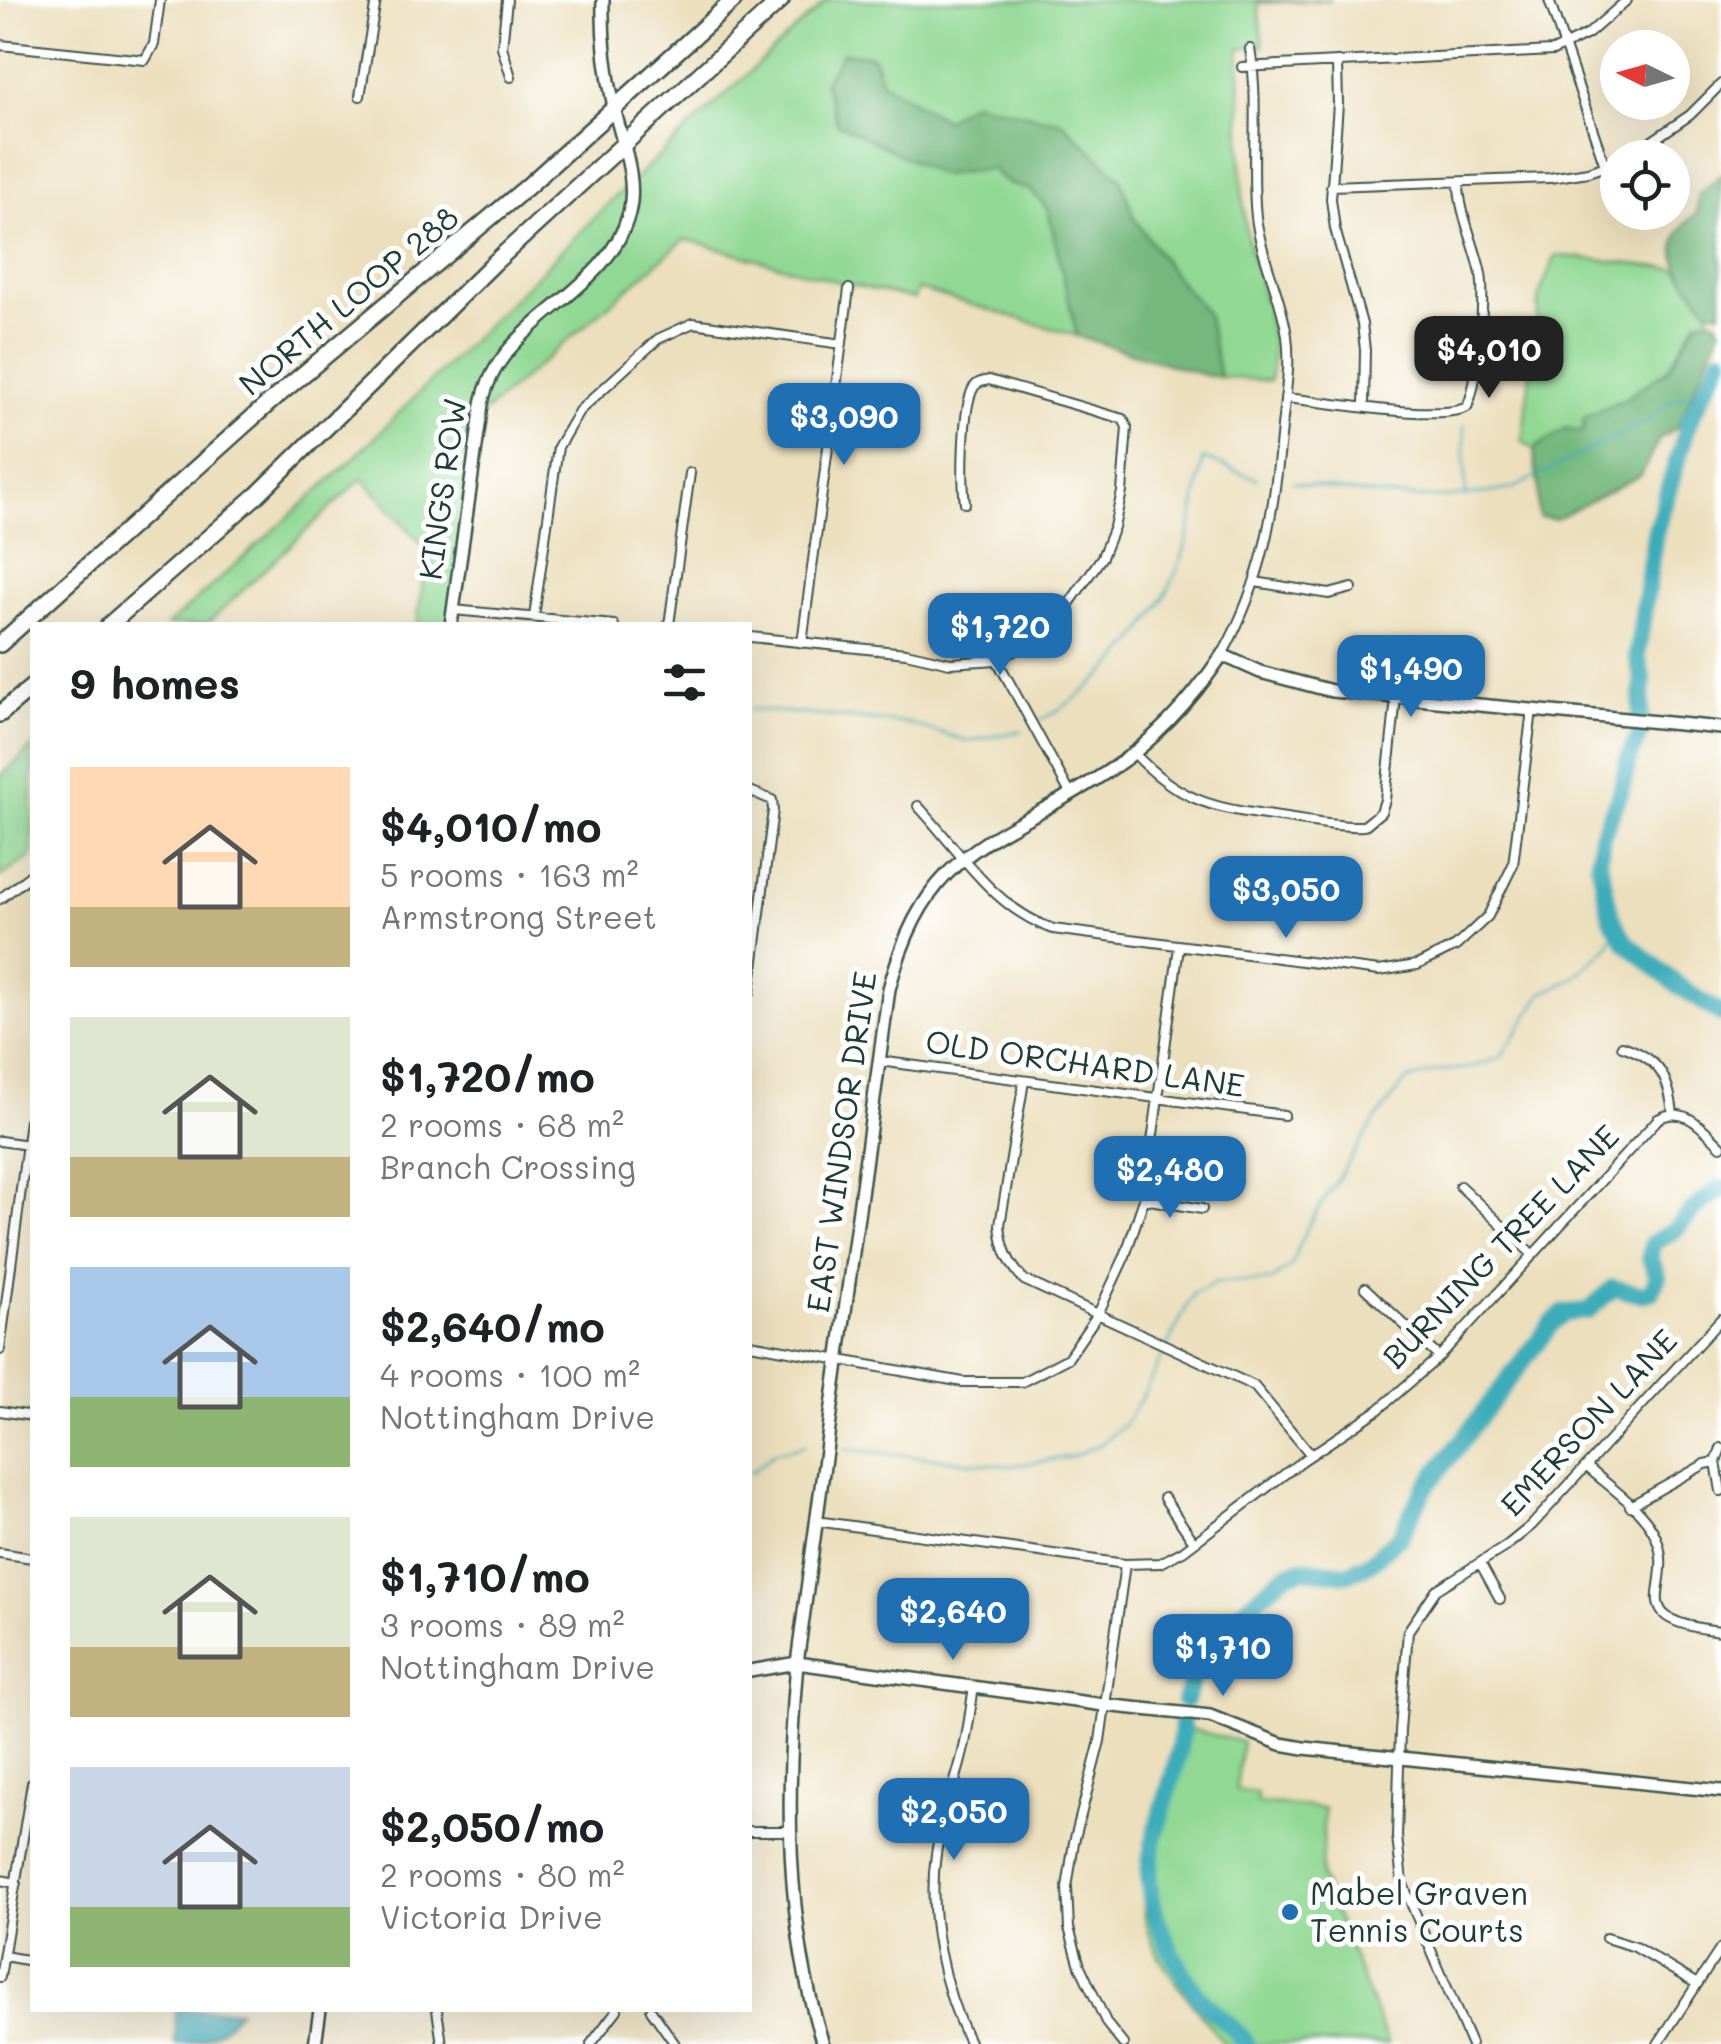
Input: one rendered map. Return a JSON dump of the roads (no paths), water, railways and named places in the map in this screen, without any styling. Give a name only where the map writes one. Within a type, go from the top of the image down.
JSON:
[{"type":"highway","name":"NORTH LOOP 288","points":[[0,644],[270,402],[455,250],[734,0]]},
{"type":"highway","name":"NORTH LOOP 288","points":[[111,622],[257,495],[494,262],[780,0]]},
{"type":"highway","points":[[0,714],[30,690]]},
{"type":"street","points":[[0,45],[145,60],[154,44],[160,0]]},
{"type":"street","points":[[360,96],[376,0]]},
{"type":"street","points":[[507,0],[502,46],[512,77]]},
{"type":"street","name":"KINGS ROW","points":[[451,622],[487,382],[518,340],[586,280],[615,247],[632,200],[603,45],[602,0]]},
{"type":"street","points":[[1549,0],[1600,151]]},
{"type":"street","points":[[1242,67],[1547,52],[1565,48],[1588,34],[1627,0]]},
{"type":"street","name":"EAST WINDSOR DRIVE","points":[[823,2044],[802,1957],[790,1831],[790,1736],[889,989],[899,952],[931,892],[963,857],[1134,753],[1182,708],[1222,655],[1244,615],[1271,525],[1286,398],[1287,337],[1256,213],[1250,49]]},
{"type":"street","points":[[1337,63],[1338,104],[1330,186],[1336,229],[1362,324],[1366,350],[1364,406]]},
{"type":"street","points":[[1653,140],[1690,115],[1721,84]]},
{"type":"street","points":[[1330,186],[1550,178],[1600,167]]},
{"type":"street","points":[[1286,398],[1438,412],[1459,411],[1469,403],[1482,285],[1459,182]]},
{"type":"street","points":[[802,643],[849,289]]},
{"type":"street","points":[[534,617],[553,472],[566,428],[579,411],[658,339],[685,326],[710,324],[842,344]]},
{"type":"street","points":[[752,637],[906,653],[950,663],[998,660],[1031,640],[1064,611],[1102,557],[1122,492],[1128,438],[1123,420],[989,380],[974,388],[970,401],[962,462],[965,504]]},
{"type":"street","points":[[669,622],[690,473]]},
{"type":"street","points":[[1256,582],[1329,594],[1352,588]]},
{"type":"street","points":[[453,610],[584,622]]},
{"type":"street","points":[[1222,655],[1299,684],[1396,698],[1721,728]]},
{"type":"street","points":[[998,660],[1070,793]]},
{"type":"street","points":[[1134,753],[1165,783],[1203,804],[1247,814],[1364,826],[1381,812],[1385,800],[1396,698]]},
{"type":"street","points":[[918,806],[1002,901],[1022,917],[1053,929],[1379,971],[1418,965],[1456,946],[1488,916],[1514,865],[1532,710]]},
{"type":"street","points":[[752,792],[772,800],[752,975]]},
{"type":"street","points":[[0,899],[30,876]]},
{"type":"street","points":[[752,1344],[963,1382],[1022,1382],[1068,1358],[1098,1314],[1125,1256],[1144,1199],[1179,947]]},
{"type":"street","points":[[1622,1046],[1654,1060],[1669,1088],[1673,1114],[1693,1120],[1721,1146]]},
{"type":"street","name":"OLD ORCHARD LANE","points":[[879,1061],[1284,1115]]},
{"type":"street","points":[[1024,1081],[1000,1225],[1010,1264],[1024,1280],[1254,1386],[1311,1455]]},
{"type":"street","name":"BURNING TREE LANE","points":[[816,1522],[1125,1564],[1160,1564],[1378,1410],[1439,1357],[1654,1123],[1673,1114]]},
{"type":"street","points":[[0,1350],[5,1278],[30,1125]]},
{"type":"street","points":[[0,1142],[28,1145]]},
{"type":"street","points":[[1460,1186],[1532,1254]]},
{"type":"street","points":[[1144,1199],[1202,1209]]},
{"type":"street","points":[[1365,1288],[1439,1357]]},
{"type":"street","name":"EMERSON LANE","points":[[1471,2044],[1402,1882],[1397,1836],[1408,1631],[1436,1590],[1480,1564],[1532,1525],[1721,1318]]},
{"type":"street","points":[[0,1411],[30,1416]]},
{"type":"street","points":[[1721,1448],[1716,1462],[1721,1491]]},
{"type":"street","points":[[1630,1506],[1705,1464],[1716,1462]]},
{"type":"street","points":[[1586,1466],[1647,1522],[1658,1543],[1661,1562],[1657,1588],[1660,1608],[1666,1616],[1685,1627],[1721,1631]]},
{"type":"street","points":[[1164,1498],[1194,1542]]},
{"type":"street","points":[[0,1554],[30,1558]]},
{"type":"street","points":[[1123,2044],[1107,2024],[1085,1978],[1069,1928],[1067,1900],[1068,1868],[1094,1770],[1125,1564]]},
{"type":"street","points":[[1480,1564],[1500,1598]]},
{"type":"street","points":[[752,1672],[797,1662],[1210,1716],[1280,1744],[1721,1791]]},
{"type":"street","points":[[970,2044],[944,1973],[935,1866],[974,1687]]},
{"type":"street","points":[[0,1977],[30,1796]]},
{"type":"street","points":[[752,1831],[790,1831]]},
{"type":"street","points":[[0,1880],[16,1883]]},
{"type":"street","points":[[1606,1938],[1635,1947],[1697,1984]]},
{"type":"street","points":[[1658,2044],[1721,1948]]},
{"type":"street","points":[[4,1956],[30,1961]]},
{"type":"street","points":[[316,2044],[320,2012]]},
{"type":"street","points":[[437,2012],[442,2044]]},
{"type":"street","points":[[591,2044],[615,2012]]},
{"type":"street","points":[[653,2012],[674,2044]]},
{"type":"water","points":[[176,2012],[237,2012],[211,2035],[175,2044]]},
{"type":"waterway","points":[[1721,358],[1690,419],[1655,533],[1637,656],[1643,681],[1639,735],[1602,835],[1599,862],[1611,917],[1626,942],[1676,984],[1721,1014]]},
{"type":"waterway","points":[[1293,482],[1348,492],[1430,498],[1514,488],[1646,421],[1673,400],[1703,390]]},
{"type":"waterway","points":[[1464,425],[1466,497]]},
{"type":"waterway","points":[[1041,720],[1106,672],[1159,606],[1186,545],[1203,458],[1257,479]]},
{"type":"waterway","points":[[752,709],[906,723],[969,741],[1021,731]]},
{"type":"waterway","points":[[845,1449],[1010,1466],[1071,1457],[1099,1445],[1123,1426],[1142,1397],[1193,1294],[1217,1282],[1270,1281],[1291,1266],[1306,1229],[1376,1119],[1406,1081],[1500,1058],[1543,993],[1573,979],[1608,946],[1615,926]]},
{"type":"waterway","points":[[1185,1700],[1205,1643],[1286,1574],[1304,1569],[1347,1574],[1370,1563],[1400,1536],[1424,1490],[1552,1323],[1564,1313],[1588,1311],[1613,1288],[1641,1294],[1651,1292],[1658,1276],[1650,1258],[1652,1244],[1676,1229],[1721,1188]]},
{"type":"waterway","points":[[752,1471],[774,1453],[805,1445]]},
{"type":"waterway","points":[[1182,1723],[1176,1762],[1151,1856],[1153,1904],[1170,1950],[1194,1990],[1247,2044]]},
{"type":"place","name":"Mabel Graven Tennis Courts","points":[[1290,1912]]}]
